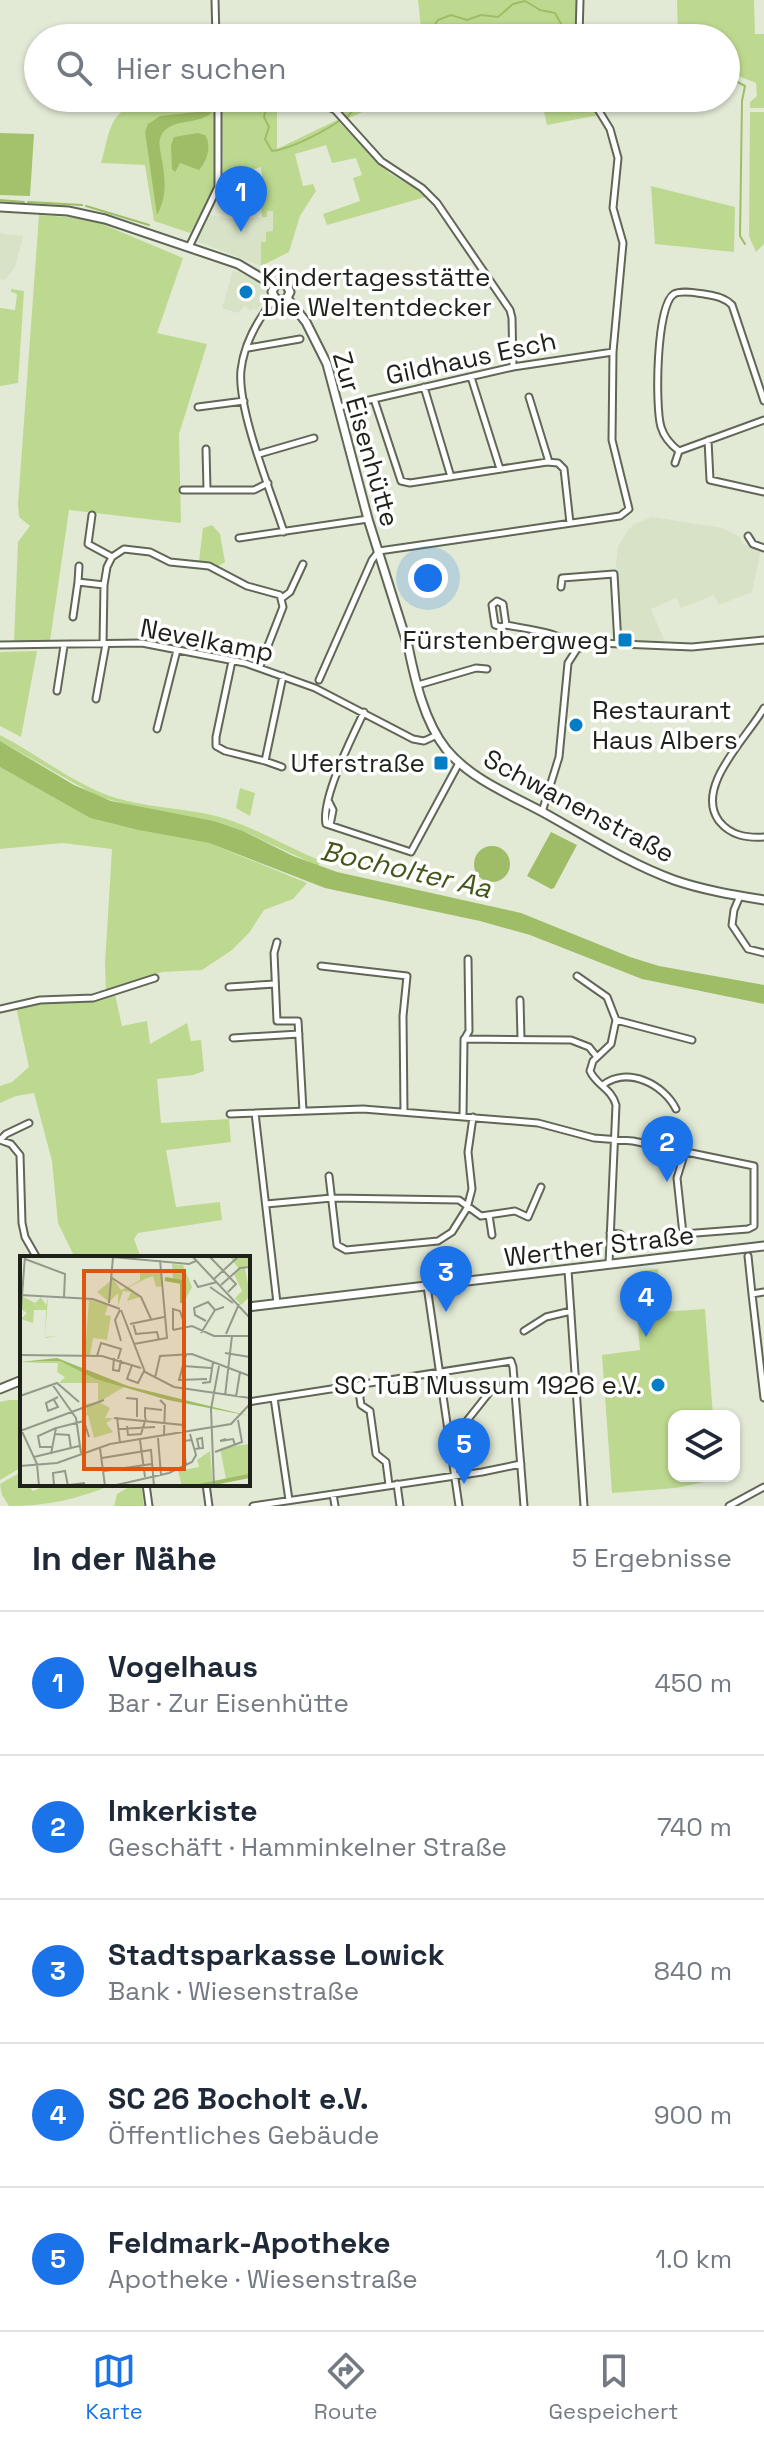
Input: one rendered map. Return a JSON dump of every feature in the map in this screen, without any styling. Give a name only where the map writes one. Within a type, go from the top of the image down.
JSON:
[{"type":"street","points":[[215,0],[216,24]]},
{"type":"street","points":[[579,24],[580,0]]},
{"type":"street","points":[[189,247],[218,187],[218,112]]},
{"type":"street","points":[[337,112],[389,168],[422,188],[437,203],[510,310],[513,367]]},
{"type":"street","points":[[319,680],[372,560],[379,551],[620,516],[629,509],[612,440],[613,352],[623,243],[613,208],[618,158],[610,129],[600,112]]},
{"type":"street","name":"Zur Eisenhütte","points":[[0,207],[83,213],[238,264],[275,286],[281,283],[287,286],[290,292],[287,298],[316,340],[327,364],[379,551]]},
{"type":"street","points":[[275,286],[272,292],[275,298],[281,301],[287,298]]},
{"type":"street","points":[[679,451],[665,436],[658,404],[662,328],[668,301],[674,294],[683,292],[715,296],[732,305],[764,401]]},
{"type":"street","points":[[275,298],[257,321],[241,372],[244,401],[284,532]]},
{"type":"street","points":[[248,348],[300,339]]},
{"type":"street","name":"Gildhaus Esch","points":[[338,408],[513,367],[613,352]]},
{"type":"street","points":[[471,377],[500,469]]},
{"type":"street","points":[[424,387],[451,477]]},
{"type":"street","points":[[529,397],[549,462]]},
{"type":"street","points":[[374,399],[401,481],[410,483],[558,463],[564,469],[570,523]]},
{"type":"street","points":[[198,407],[244,401]]},
{"type":"street","points":[[679,451],[764,420]]},
{"type":"street","points":[[259,454],[314,438]]},
{"type":"street","points":[[708,440],[710,480],[764,492]]},
{"type":"street","points":[[206,449],[207,490]]},
{"type":"street","points":[[675,463],[679,451]]},
{"type":"street","points":[[183,490],[254,490],[268,483]]},
{"type":"street","points":[[92,515],[88,544],[112,557]]},
{"type":"street","points":[[239,538],[368,519]]},
{"type":"street","points":[[748,536],[753,544],[764,548]]},
{"type":"street","points":[[96,699],[105,644],[104,585],[112,557],[124,549],[141,549],[170,562],[209,566],[247,586],[274,592],[282,598],[283,607],[260,666]]},
{"type":"street","name":"Schwanenstraße","points":[[379,551],[418,685],[437,735],[459,763],[542,812],[670,878],[764,900]]},
{"type":"street","points":[[282,598],[290,592],[303,564]]},
{"type":"street","points":[[73,617],[79,566]]},
{"type":"street","points":[[561,587],[562,578],[614,574],[618,644]]},
{"type":"street","points":[[78,582],[104,585]]},
{"type":"street","points":[[506,625],[503,604],[497,601],[492,605],[495,625],[557,635],[577,649]]},
{"type":"street","points":[[542,812],[559,757],[568,663],[577,649],[590,643],[692,647],[764,640]]},
{"type":"street","name":"Nevelkamp","points":[[0,645],[142,643],[260,666],[315,688],[413,739],[424,741],[437,735]]},
{"type":"street","points":[[57,691],[64,646]]},
{"type":"street","points":[[157,729],[177,650]]},
{"type":"street","points":[[232,661],[216,746],[282,767]]},
{"type":"street","points":[[418,685],[476,668],[487,669]]},
{"type":"street","points":[[265,761],[283,676]]},
{"type":"street","points":[[764,708],[713,786],[712,804],[726,829],[744,837],[764,837]]},
{"type":"street","points":[[364,712],[346,750],[329,802],[324,821],[330,825],[411,852],[459,763]]},
{"type":"street","points":[[757,720],[764,724]]},
{"type":"street","points":[[740,896],[732,925],[748,949],[764,953]]},
{"type":"street","points":[[277,942],[274,953],[277,1035]]},
{"type":"street","points":[[463,1116],[464,1039],[469,1031],[468,959]]},
{"type":"street","points":[[321,966],[407,976],[403,1016],[404,1112]]},
{"type":"street","points":[[577,976],[607,997],[616,1020],[611,1044],[597,1057],[590,1071],[596,1081],[610,1091],[616,1105],[609,1264]]},
{"type":"street","points":[[0,1009],[40,1000],[93,998],[155,978]]},
{"type":"street","points":[[229,987],[275,984]]},
{"type":"street","points":[[520,1000],[521,1038]]},
{"type":"street","points":[[616,1020],[692,1040]]},
{"type":"street","points":[[277,1021],[298,1021],[303,1111]]},
{"type":"street","points":[[233,1038],[299,1034]]},
{"type":"street","points":[[464,1039],[571,1040],[589,1047],[597,1057]]},
{"type":"street","points":[[603,1085],[610,1079],[620,1077],[650,1083],[670,1096],[676,1109]]},
{"type":"street","points":[[230,1114],[363,1109],[549,1124],[594,1138],[614,1139],[754,1166],[755,1222],[748,1229],[627,1242],[620,1234],[610,1233]]},
{"type":"street","points":[[255,1113],[277,1303]]},
{"type":"street","points":[[329,1176],[337,1245],[346,1250],[438,1241],[452,1232],[467,1208],[472,1189],[468,1152],[473,1117]]},
{"type":"street","points":[[29,1123],[0,1140],[11,1144],[20,1155],[22,1223],[25,1237],[36,1256]]},
{"type":"street","points":[[683,1234],[677,1178],[685,1152]]},
{"type":"street","points":[[266,1204],[332,1198],[459,1200],[481,1216],[515,1211],[528,1217],[541,1187]]},
{"type":"street","points":[[489,1215],[492,1235]]},
{"type":"street","name":"Werther Straße","points":[[250,1307],[764,1246]]},
{"type":"street","points":[[748,1256],[764,1398]]},
{"type":"street","points":[[568,1270],[584,1506]]},
{"type":"street","points":[[427,1286],[459,1506]]},
{"type":"street","points":[[752,1294],[764,1292]]},
{"type":"street","points":[[524,1331],[546,1317],[571,1311]]},
{"type":"street","points":[[250,1402],[511,1361],[524,1506]]},
{"type":"street","points":[[0,1389],[20,1381]]},
{"type":"street","points":[[450,1442],[496,1384]]},
{"type":"street","points":[[358,1385],[361,1405],[370,1411],[376,1454],[386,1462],[389,1485]]},
{"type":"street","points":[[274,1398],[289,1500]]},
{"type":"street","points":[[253,1506],[521,1464]]},
{"type":"street","points":[[397,1484],[400,1506]]},
{"type":"street","points":[[146,1486],[149,1506]]},
{"type":"street","points":[[206,1486],[209,1506]]},
{"type":"street","points":[[729,1506],[764,1487]]},
{"type":"street","points":[[333,1494],[335,1506]]},
{"type":"shaded area","points":[[418,0],[578,0],[577,24],[421,24]]},
{"type":"shaded area","points":[[677,0],[754,0],[755,34],[764,34],[764,108],[750,108],[750,102],[757,96],[756,83],[740,77],[740,24],[678,24]]},
{"type":"shaded area","points":[[212,112],[202,118],[171,126],[161,136],[165,186],[157,215],[145,132],[148,124],[160,116]]},
{"type":"shaded area","points":[[216,112],[215,186],[190,233],[154,221],[145,165],[101,163],[111,126],[121,113]]},
{"type":"shaded area","points":[[222,112],[277,112],[277,149],[337,120],[389,173],[429,196],[327,225],[323,214],[360,201],[353,178],[362,175],[356,158],[332,163],[326,145],[295,154],[303,186],[313,184],[316,191],[300,216],[289,252],[261,266],[261,242],[266,242],[266,232],[273,231],[273,211],[267,211],[267,217],[262,217],[260,194],[264,193],[261,167],[223,179]]},
{"type":"shaded area","points":[[341,112],[362,112],[347,119]]},
{"type":"shaded area","points":[[544,112],[597,112],[599,115],[547,125]]},
{"type":"shaded area","points":[[750,112],[764,112],[764,244],[756,252],[749,236]]},
{"type":"shaded area","points":[[0,133],[34,134],[30,196],[0,195]]},
{"type":"shaded area","points":[[198,133],[205,135],[208,144],[204,162],[199,170],[180,163],[175,172],[172,169],[171,145],[174,137]]},
{"type":"shaded area","points":[[651,186],[735,207],[734,252],[655,244]]},
{"type":"shaded area","points":[[267,211],[273,211],[273,232],[266,242],[261,243],[261,266],[197,241],[210,215],[232,219],[266,217]]},
{"type":"shaded area","points":[[39,215],[80,218],[102,224],[183,258],[157,333],[207,344],[179,434],[181,523],[69,510],[50,641],[14,642],[18,542],[30,526],[19,517],[18,504]]},
{"type":"shaded area","points":[[0,233],[23,236],[15,267],[5,280],[0,279]]},
{"type":"shaded area","name":"Kindertagesstätte Die Weltentdecker","points":[[233,270],[253,279],[266,291],[266,297],[257,310],[254,308],[251,311],[245,306],[238,313],[222,308]]},
{"type":"shaded area","points":[[11,289],[24,291],[18,383],[0,386],[0,308],[15,310],[17,294]]},
{"type":"shaded area","points":[[652,517],[723,528],[740,537],[743,544],[761,550],[752,592],[719,605],[714,595],[681,608],[676,598],[651,609],[665,642],[621,640],[616,563],[618,547],[634,524]]},
{"type":"shaded area","points":[[212,525],[220,534],[225,562],[218,566],[199,561],[203,528]]},
{"type":"shaded area","points":[[37,651],[21,737],[0,726],[0,652]]},
{"type":"shaded area","points":[[0,735],[102,793],[128,801],[226,819],[321,861],[318,866],[214,821],[132,806],[97,796],[0,741]]},
{"type":"shaded area","points":[[0,741],[74,785],[111,801],[214,821],[337,872],[521,913],[659,966],[764,985],[764,1004],[642,979],[530,935],[480,921],[325,888],[209,843],[90,818],[0,767]]},
{"type":"shaded area","points":[[0,767],[90,818],[209,843],[307,883],[293,899],[264,910],[249,933],[232,950],[202,970],[162,972],[106,992],[112,849],[62,843],[0,849]]},
{"type":"shaded area","points":[[240,788],[255,793],[250,816],[236,808]]},
{"type":"shaded area","points":[[551,832],[577,845],[551,889],[527,876]]},
{"type":"shaded area","points":[[492,846],[505,851],[510,864],[505,877],[492,882],[479,877],[474,864],[479,851]]},
{"type":"shaded area","points":[[115,994],[122,1026],[147,1021],[150,1044],[187,1023],[191,1041],[201,1040],[204,1071],[157,1079],[161,1123],[229,1119],[231,1142],[166,1150],[176,1207],[220,1202],[222,1220],[138,1233],[134,1239],[140,1256],[74,1256],[58,1223],[52,1161],[34,1093],[0,1103],[0,1086],[12,1082],[29,1067],[16,1007],[103,998]]},
{"type":"shaded area","name":"SC TuB Mussum 1926 e.V.","points":[[658,1269],[662,1312],[705,1309],[713,1410],[668,1410],[668,1482],[704,1482],[676,1488],[612,1493],[602,1355],[640,1350],[636,1303],[643,1302],[641,1271]]},
{"type":"shaded area","points":[[20,1400],[20,1468],[0,1480],[0,1402]]},
{"type":"shaded area","points":[[20,1473],[20,1486],[29,1486],[33,1491],[44,1486],[109,1486],[63,1501],[9,1506],[0,1484]]},
{"type":"shaded area","points":[[131,1486],[141,1486],[144,1506],[114,1506],[117,1494]]},
{"type":"waterway","points":[[435,24],[451,15],[467,20],[481,15],[498,17],[513,4],[525,1],[540,10],[555,13],[561,24]]},
{"type":"waterway","points":[[740,83],[745,86],[742,101],[740,236],[745,244]]},
{"type":"waterway","points":[[265,112],[269,127],[265,139],[272,151],[307,139],[339,121]]},
{"type":"waterway","points":[[347,117],[352,112]]},
{"type":"waterway","points":[[0,200],[24,202]]},
{"type":"waterway","points":[[28,202],[82,205]]},
{"type":"waterway","points":[[86,206],[149,225]]},
{"type":"place","name":"Vogelhaus","points":[[241,232]]},
{"type":"place","name":"Kindertagesstätte Die Weltentdecker","points":[[246,292]]},
{"type":"place","name":"Fürstenbergweg","points":[[625,640]]},
{"type":"place","name":"Restaurant Haus Albers","points":[[576,725]]},
{"type":"place","name":"Uferstraße","points":[[441,763]]},
{"type":"place","name":"Imkerkiste","points":[[667,1182]]},
{"type":"place","name":"Stadtsparkasse Lowick","points":[[446,1312]]},
{"type":"place","name":"SC 26 Bocholt e.V.","points":[[646,1337]]},
{"type":"place","name":"SC TuB Mussum 1926 e.V.","points":[[658,1385]]},
{"type":"place","name":"Feldmark-Apotheke","points":[[464,1484]]},
{"type":"water label","name":"Bocholter Aa","points":[[406,869]]}]
